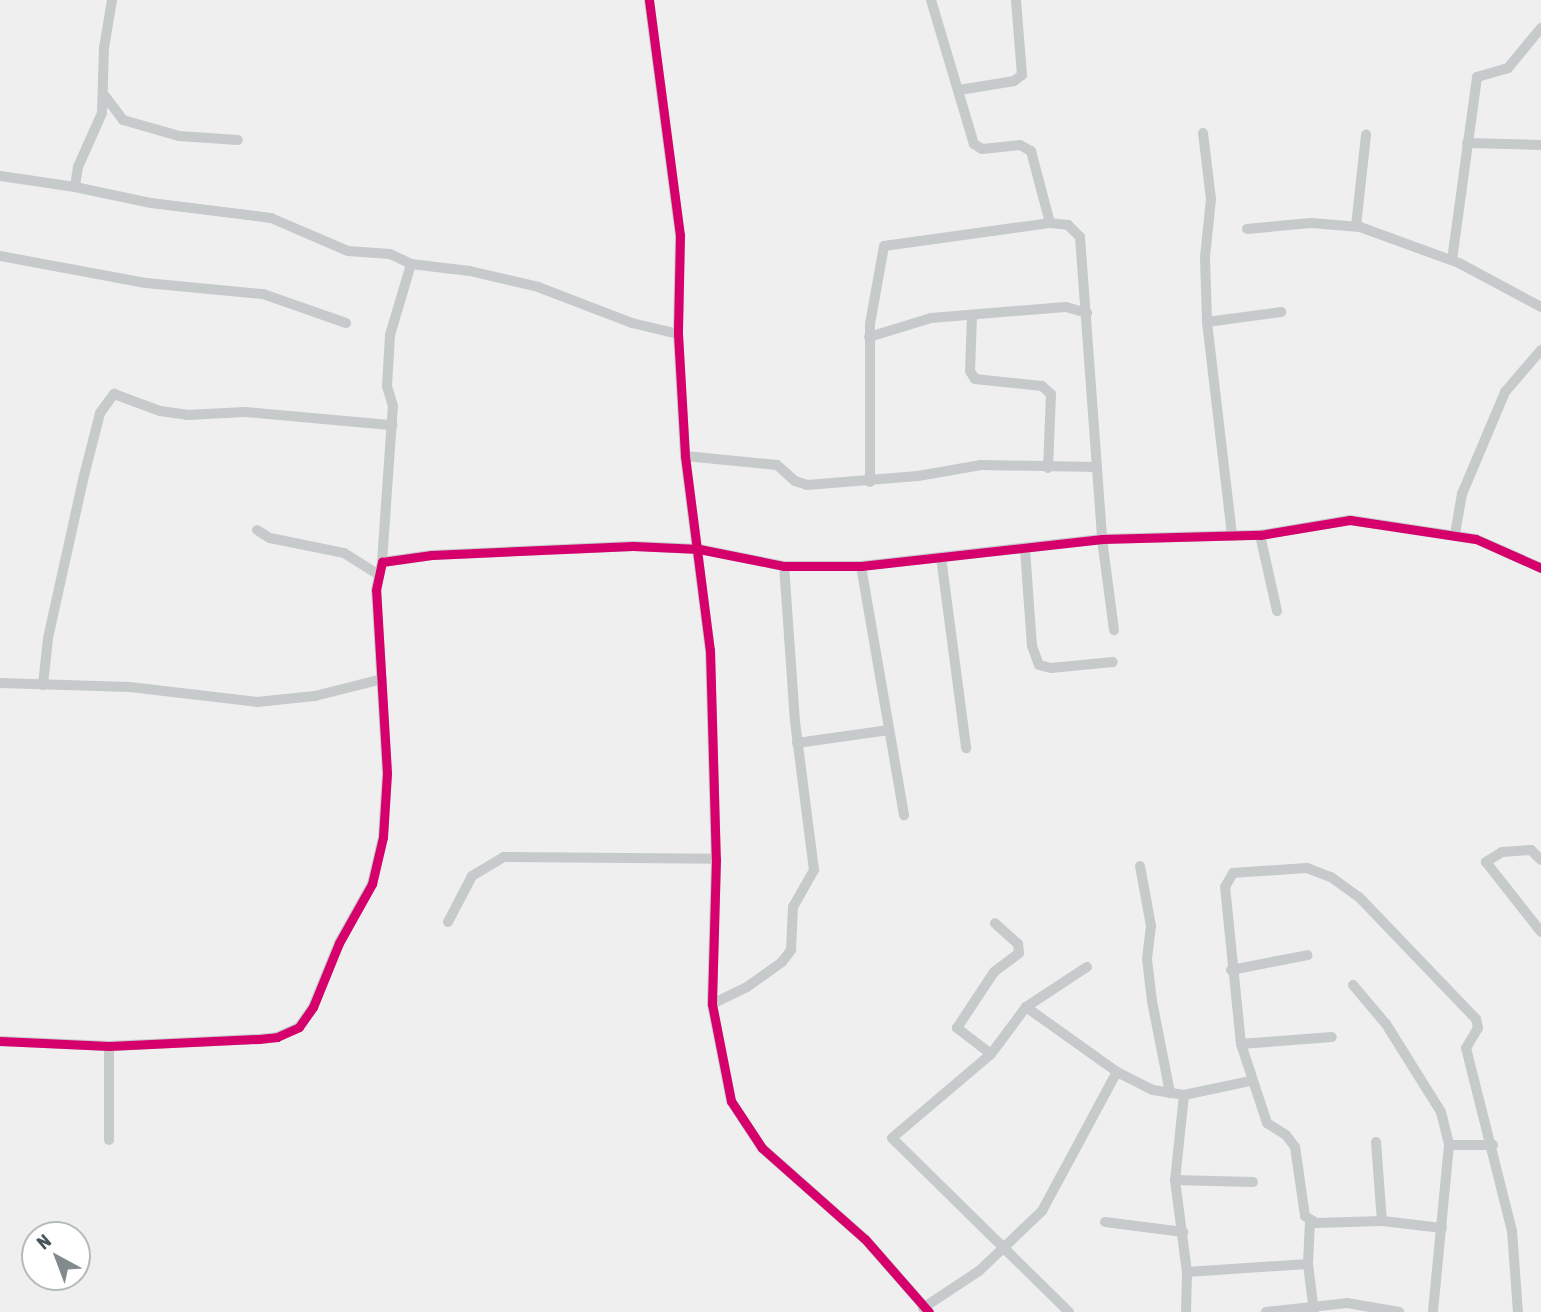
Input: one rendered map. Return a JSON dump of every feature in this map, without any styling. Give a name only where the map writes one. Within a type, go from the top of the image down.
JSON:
[{"type":"street","points":[[75,187],[105,96],[104,48],[112,0]]},
{"type":"street","points":[[649,0],[680,235],[678,334],[685,456],[710,650],[716,859],[712,1004],[731,1101],[762,1148],[865,1239],[926,1310],[1006,1247],[1042,1210],[1117,1072]]},
{"type":"street","points":[[931,0],[977,147],[1020,145],[1031,151],[1050,223]]},
{"type":"street","points":[[959,90],[1014,81],[1022,75],[1016,0]]},
{"type":"street","points":[[1452,260],[1477,77],[1508,68],[1541,28]]},
{"type":"street","points":[[105,96],[122,120],[179,136],[238,140]]},
{"type":"street","points":[[1203,133],[1211,199],[1205,257],[1207,322],[1232,536]]},
{"type":"street","points":[[1356,226],[1366,135]]},
{"type":"street","points":[[1467,143],[1541,145]]},
{"type":"street","points":[[0,176],[75,187],[151,203],[271,218],[348,251],[390,254],[411,264],[470,271],[538,287],[600,312],[678,334]]},
{"type":"street","points":[[870,482],[869,337],[884,246],[1050,223],[1068,225],[1080,237],[1102,539],[1114,630]]},
{"type":"street","points":[[1247,229],[1311,223],[1356,226],[1452,260],[1541,307]]},
{"type":"street","points":[[0,256],[146,283],[263,294],[296,310],[346,323]]},
{"type":"street","points":[[0,1041],[109,1046],[277,1037],[292,1032],[313,1007],[379,861],[387,784],[377,574],[382,562],[392,425],[393,406],[387,386],[390,335],[411,264]]},
{"type":"street","points":[[869,337],[932,318],[1066,307],[1087,313]]},
{"type":"street","points":[[1207,322],[1281,312]]},
{"type":"street","points":[[972,315],[970,370],[975,379],[999,385],[1042,386],[1051,394],[1048,468]]},
{"type":"street","points":[[1455,534],[1462,494],[1505,392],[1541,350]]},
{"type":"street","points":[[43,685],[48,638],[84,476],[100,413],[114,394],[160,411],[187,415],[245,412],[392,425]]},
{"type":"street","points":[[685,456],[777,465],[794,481],[807,485],[870,482],[982,465],[1048,468],[1078,464],[1097,467]]},
{"type":"street","points":[[382,562],[432,555],[633,545],[699,549],[784,566],[861,566],[1102,539],[1260,535],[1350,520],[1455,534],[1515,553],[1541,568]]},
{"type":"street","points":[[257,530],[270,538],[344,553],[377,574]]},
{"type":"street","points":[[1260,535],[1277,611]]},
{"type":"street","points":[[1025,549],[1032,646],[1038,665],[1051,668],[1113,662]]},
{"type":"street","points":[[941,557],[966,748]]},
{"type":"street","points":[[712,1004],[770,974],[791,950],[793,907],[814,870],[797,743],[784,566]]},
{"type":"street","points":[[861,566],[904,815]]},
{"type":"street","points":[[0,683],[130,687],[257,702],[315,696],[382,679]]},
{"type":"street","points":[[797,743],[889,730]]},
{"type":"street","points":[[1540,927],[1486,862],[1502,852],[1531,850],[1541,860]]},
{"type":"street","points":[[448,922],[471,876],[504,857],[716,859]]},
{"type":"street","points":[[1140,866],[1151,926],[1147,959],[1152,1001],[1170,1093]]},
{"type":"street","points":[[1314,1311],[1308,1264],[1310,1221],[1302,1208],[1300,1163],[1295,1147],[1286,1135],[1267,1123],[1250,1082],[1241,1044],[1231,970],[1225,887],[1233,873],[1307,868],[1331,877],[1359,897],[1476,1019],[1478,1028],[1466,1048],[1493,1145],[1512,1231],[1518,1312]]},
{"type":"street","points":[[991,1054],[957,1028],[994,972],[1019,953],[1018,944],[995,923]]},
{"type":"street","points":[[1231,970],[1308,955]]},
{"type":"street","points":[[1069,1312],[1006,1247],[892,1138],[991,1054],[1026,1007],[1087,967]]},
{"type":"street","points":[[1353,985],[1386,1024],[1441,1112],[1449,1145],[1433,1312]]},
{"type":"street","points":[[1026,1007],[1117,1072],[1153,1090],[1184,1096],[1250,1082]]},
{"type":"street","points":[[1241,1044],[1332,1037]]},
{"type":"street","points":[[109,1046],[109,1140]]},
{"type":"street","points":[[1184,1096],[1175,1180],[1187,1272],[1186,1312]]},
{"type":"street","points":[[1376,1142],[1382,1221]]},
{"type":"street","points":[[1449,1145],[1493,1145]]},
{"type":"street","points":[[1175,1180],[1253,1182]]},
{"type":"street","points":[[1310,1221],[1382,1221],[1441,1228]]},
{"type":"street","points":[[1105,1222],[1183,1232]]},
{"type":"street","points":[[1187,1272],[1308,1264]]},
{"type":"street","points":[[1266,1312],[1314,1311],[1347,1303],[1399,1312]]},
{"type":"cycle path","points":[[649,0],[680,235],[678,334],[685,456],[710,650],[716,859],[712,1004],[731,1101],[762,1148],[865,1239],[929,1312]]},
{"type":"cycle path","points":[[0,1041],[109,1046],[259,1039],[277,1037],[299,1027],[313,1007],[339,943],[372,884],[383,837],[387,773],[376,590],[382,562],[432,555],[633,546],[699,549],[784,566],[861,566],[1102,539],[1260,535],[1350,520],[1476,539],[1541,568]]}]
